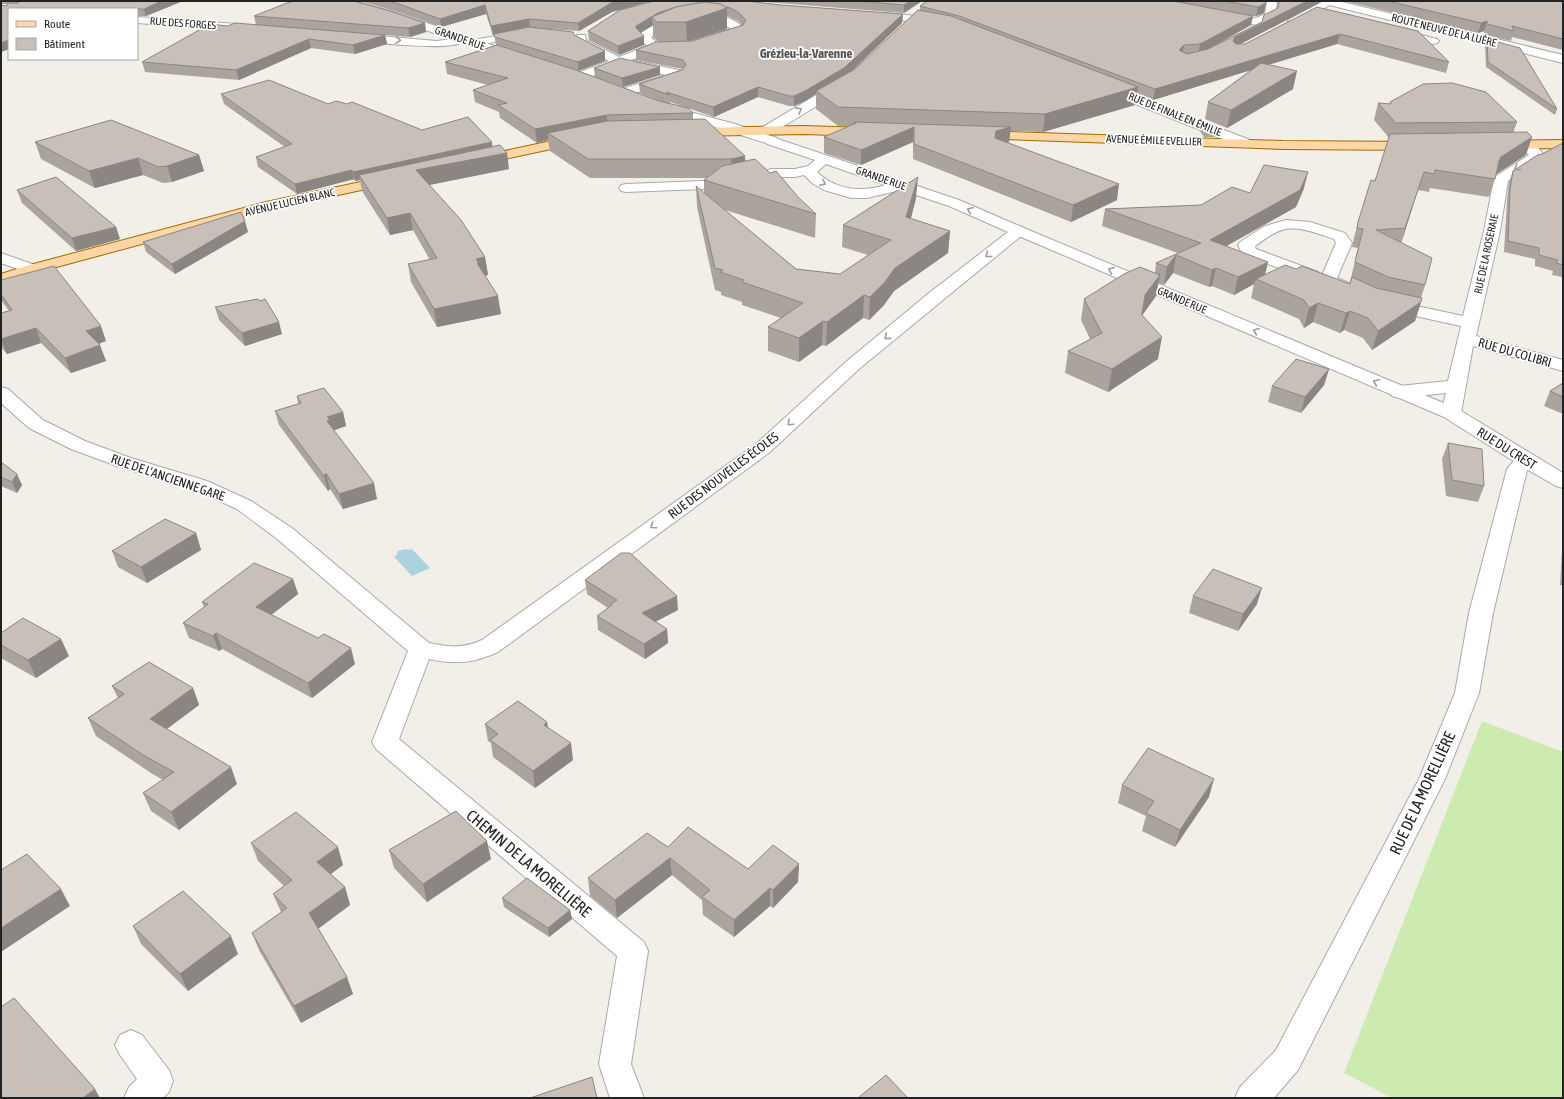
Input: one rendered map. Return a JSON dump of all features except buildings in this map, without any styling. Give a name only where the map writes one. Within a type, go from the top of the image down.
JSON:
[{"type":"main road","points":[[673,132],[744,131],[769,136],[882,133]]},
{"type":"main road","name":"AVENUE ÉMILE EVELLIER","points":[[969,135],[1245,143],[1431,146]]},
{"type":"main road","points":[[461,164],[586,137]]},
{"type":"main road","points":[[1486,145],[1563,144]]},
{"type":"main road","name":"AVENUE LUCIEN BLANC","points":[[1,280],[32,269],[266,206],[403,176]]},
{"type":"street","name":"GRANDE RUE","points":[[342,1],[388,13],[470,43],[530,62]]},
{"type":"street","points":[[1213,14],[1257,22],[1270,16],[1272,1]]},
{"type":"street","points":[[1286,25],[1327,2]]},
{"type":"street","name":"ROUTE NEUVE DE LA LUÈRE","points":[[1327,2],[1563,59]]},
{"type":"street","points":[[714,18],[727,11]]},
{"type":"street","points":[[1313,11],[1328,15]]},
{"type":"street","points":[[366,21],[388,13]]},
{"type":"street","points":[[862,15],[911,20],[948,27]]},
{"type":"street","points":[[654,47],[644,36],[665,25],[686,20],[714,18],[734,24],[739,30],[702,42]]},
{"type":"street","name":"RUE DES FORGES","points":[[138,20],[252,28]]},
{"type":"street","points":[[1383,29],[1433,41]]},
{"type":"street","points":[[592,30],[577,36],[580,40],[618,61],[679,74],[619,92],[744,131]]},
{"type":"street","points":[[346,36],[437,44],[470,43],[536,32]]},
{"type":"street","points":[[579,78],[654,47],[674,47]]},
{"type":"street","points":[[565,73],[593,83]]},
{"type":"street","points":[[769,136],[849,82],[854,76]]},
{"type":"street","name":"RUE DE FINALE EN ÉMILIE","points":[[1099,84],[1217,130],[1245,143]]},
{"type":"street","name":"GRANDE RUE","points":[[769,136],[826,159],[954,203],[1451,413]]},
{"type":"street","name":"RUE DE LA ROSERAIE","points":[[1451,413],[1468,331],[1492,231],[1501,178],[1536,156],[1535,152],[1525,144]]},
{"type":"street","points":[[826,159],[809,172],[816,180],[846,194],[861,194],[902,185]]},
{"type":"street","points":[[626,188],[729,184],[772,173],[795,173],[813,169]]},
{"type":"street","name":"RUE DU COLIBRI","points":[[1328,280],[1344,243],[1340,236],[1305,226],[1287,224],[1278,226],[1246,245],[1249,252],[1303,273],[1328,280],[1370,299],[1468,331],[1563,366]]},
{"type":"street","name":"RUE DES NOUVELLES ÉCOLES","points":[[421,649],[447,655],[472,654],[490,646],[763,448],[853,365],[935,297],[1019,231]]},
{"type":"street","points":[[1,258],[32,269]]},
{"type":"street","points":[[1399,392],[1457,386]]},
{"type":"street","name":"RUE DE L'ANCIENNE GARE","points":[[1,393],[36,424],[78,445],[124,462],[200,485],[244,505],[284,533],[421,649]]},
{"type":"street","name":"RUE DU CREST","points":[[1451,413],[1525,460],[1563,482]]},
{"type":"street","name":"RUE DE LA MORELLIÈRE","points":[[1252,1098],[1287,1060],[1432,779],[1467,693],[1481,613],[1517,469],[1525,460]]},
{"type":"street","name":"CHEMIN DE LA MORELLIÈRE","points":[[421,649],[385,742],[634,951],[615,1064],[627,1098]]},
{"type":"street","points":[[131,1045],[157,1081],[141,1098]]},
{"type":"green space","points":[[1482,721],[1563,752],[1563,1098],[1392,1098],[1344,1073]]},
{"type":"water","points":[[412,549],[430,568],[412,576],[394,557],[397,555],[398,551]]},
{"type":"district","name":"Grézieu-la-Varenne","points":[[806,53]]}]
